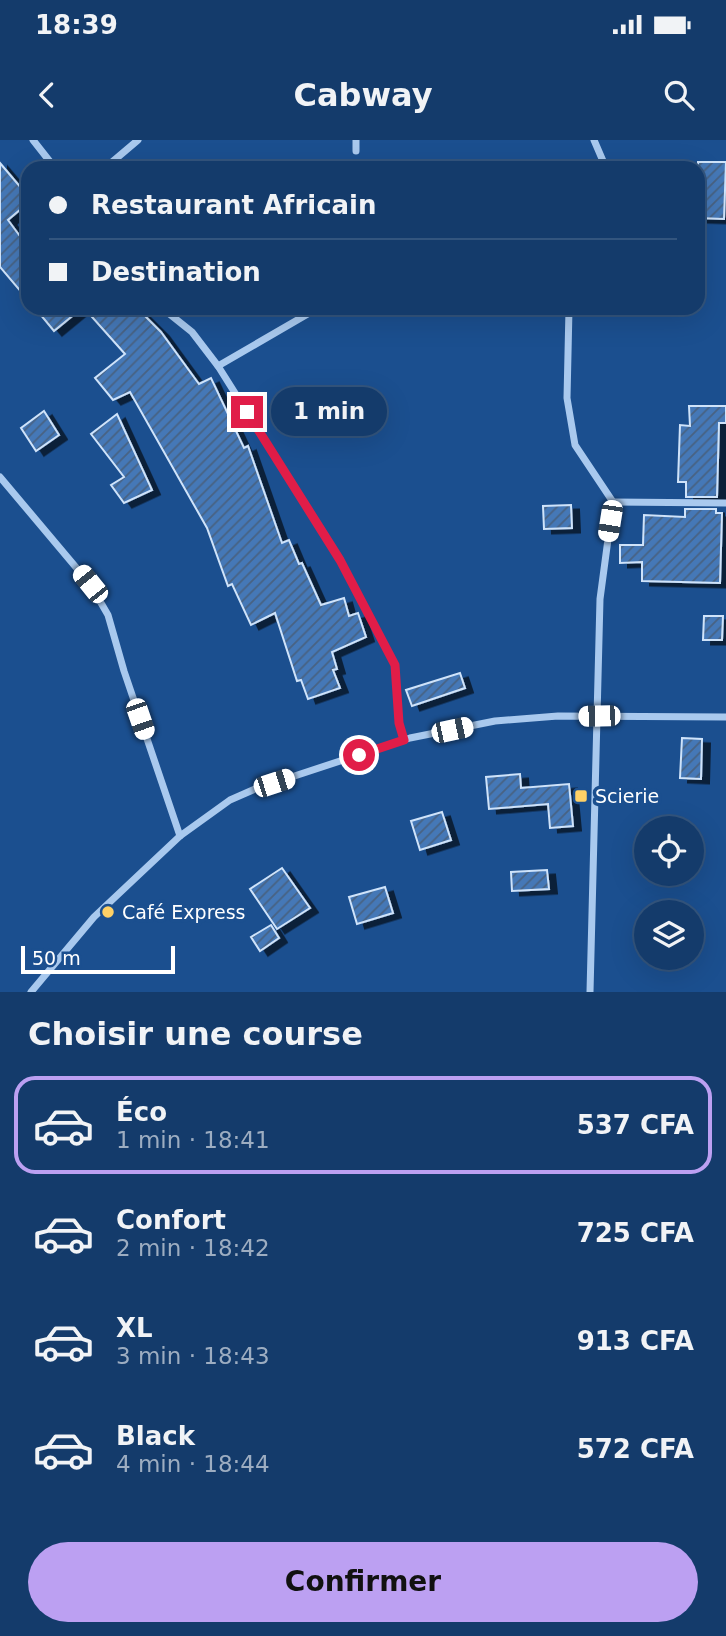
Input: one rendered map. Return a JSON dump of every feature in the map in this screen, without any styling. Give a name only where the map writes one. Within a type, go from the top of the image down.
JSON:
[{"type":"street","points":[[33,140],[50,161]]},
{"type":"street","points":[[113,161],[138,140]]},
{"type":"street","points":[[356,140],[356,151]]},
{"type":"street","points":[[594,140],[603,161]]},
{"type":"street","points":[[171,315],[192,332],[218,366],[340,560],[395,665],[399,723],[404,740]]},
{"type":"street","points":[[218,366],[306,315]]},
{"type":"street","points":[[571,315],[567,398],[575,445],[613,502],[600,599],[590,992]]},
{"type":"street","points":[[0,477],[90,584],[108,615],[124,671],[180,836]]},
{"type":"street","points":[[613,502],[726,503]]},
{"type":"street","points":[[31,992],[94,917],[180,836],[230,800],[404,740],[495,721],[599,716],[726,717]]},
{"type":"building","points":[[705,162],[726,162],[724,219],[705,218]]},
{"type":"building","points":[[0,163],[21,188],[21,209],[8,220],[21,238],[21,292],[0,267]]},
{"type":"building","points":[[41,315],[73,315],[54,331]]},
{"type":"building","points":[[90,315],[144,315],[161,332],[199,384],[211,378],[244,448],[248,446],[282,543],[289,540],[321,605],[344,598],[349,616],[358,613],[366,637],[332,652],[337,669],[333,670],[340,688],[308,699],[301,680],[297,681],[275,613],[251,625],[232,584],[228,586],[207,528],[130,392],[113,400],[95,378],[125,354]]},
{"type":"building","points":[[689,406],[726,406],[726,423],[719,423],[717,497],[686,497],[686,482],[678,482],[680,425],[690,426]]},
{"type":"building","points":[[44,411],[59,435],[36,451],[21,428]]},
{"type":"building","points":[[117,414],[152,490],[124,503],[111,485],[124,477],[91,434]]},
{"type":"building","points":[[571,505],[572,528],[544,529],[543,506]]},
{"type":"building","points":[[685,509],[716,509],[716,513],[722,513],[720,583],[642,581],[642,562],[620,563],[620,545],[643,545],[644,515],[685,517]]},
{"type":"building","points":[[704,616],[723,616],[722,640],[703,640]]},
{"type":"building","points":[[460,673],[465,688],[412,706],[406,690]]},
{"type":"building","points":[[682,738],[702,739],[701,779],[680,778]]},
{"type":"building","points":[[520,774],[521,788],[569,784],[573,826],[550,828],[548,804],[489,809],[486,777]]},
{"type":"building","points":[[442,812],[451,840],[420,850],[411,821]]},
{"type":"building","points":[[282,868],[310,908],[277,929],[250,889]]},
{"type":"building","points":[[547,870],[549,889],[512,891],[511,872]]},
{"type":"building","points":[[385,887],[393,913],[357,924],[349,897]]},
{"type":"building","points":[[271,925],[279,938],[260,951],[251,937]]},
{"type":"place","name":"Scierie","points":[[581,796]]},
{"type":"place","name":"Café Express","points":[[108,912]]},
{"type":"route","points":[[247,412],[340,560],[395,665],[399,723],[404,740],[359,755]]}]
